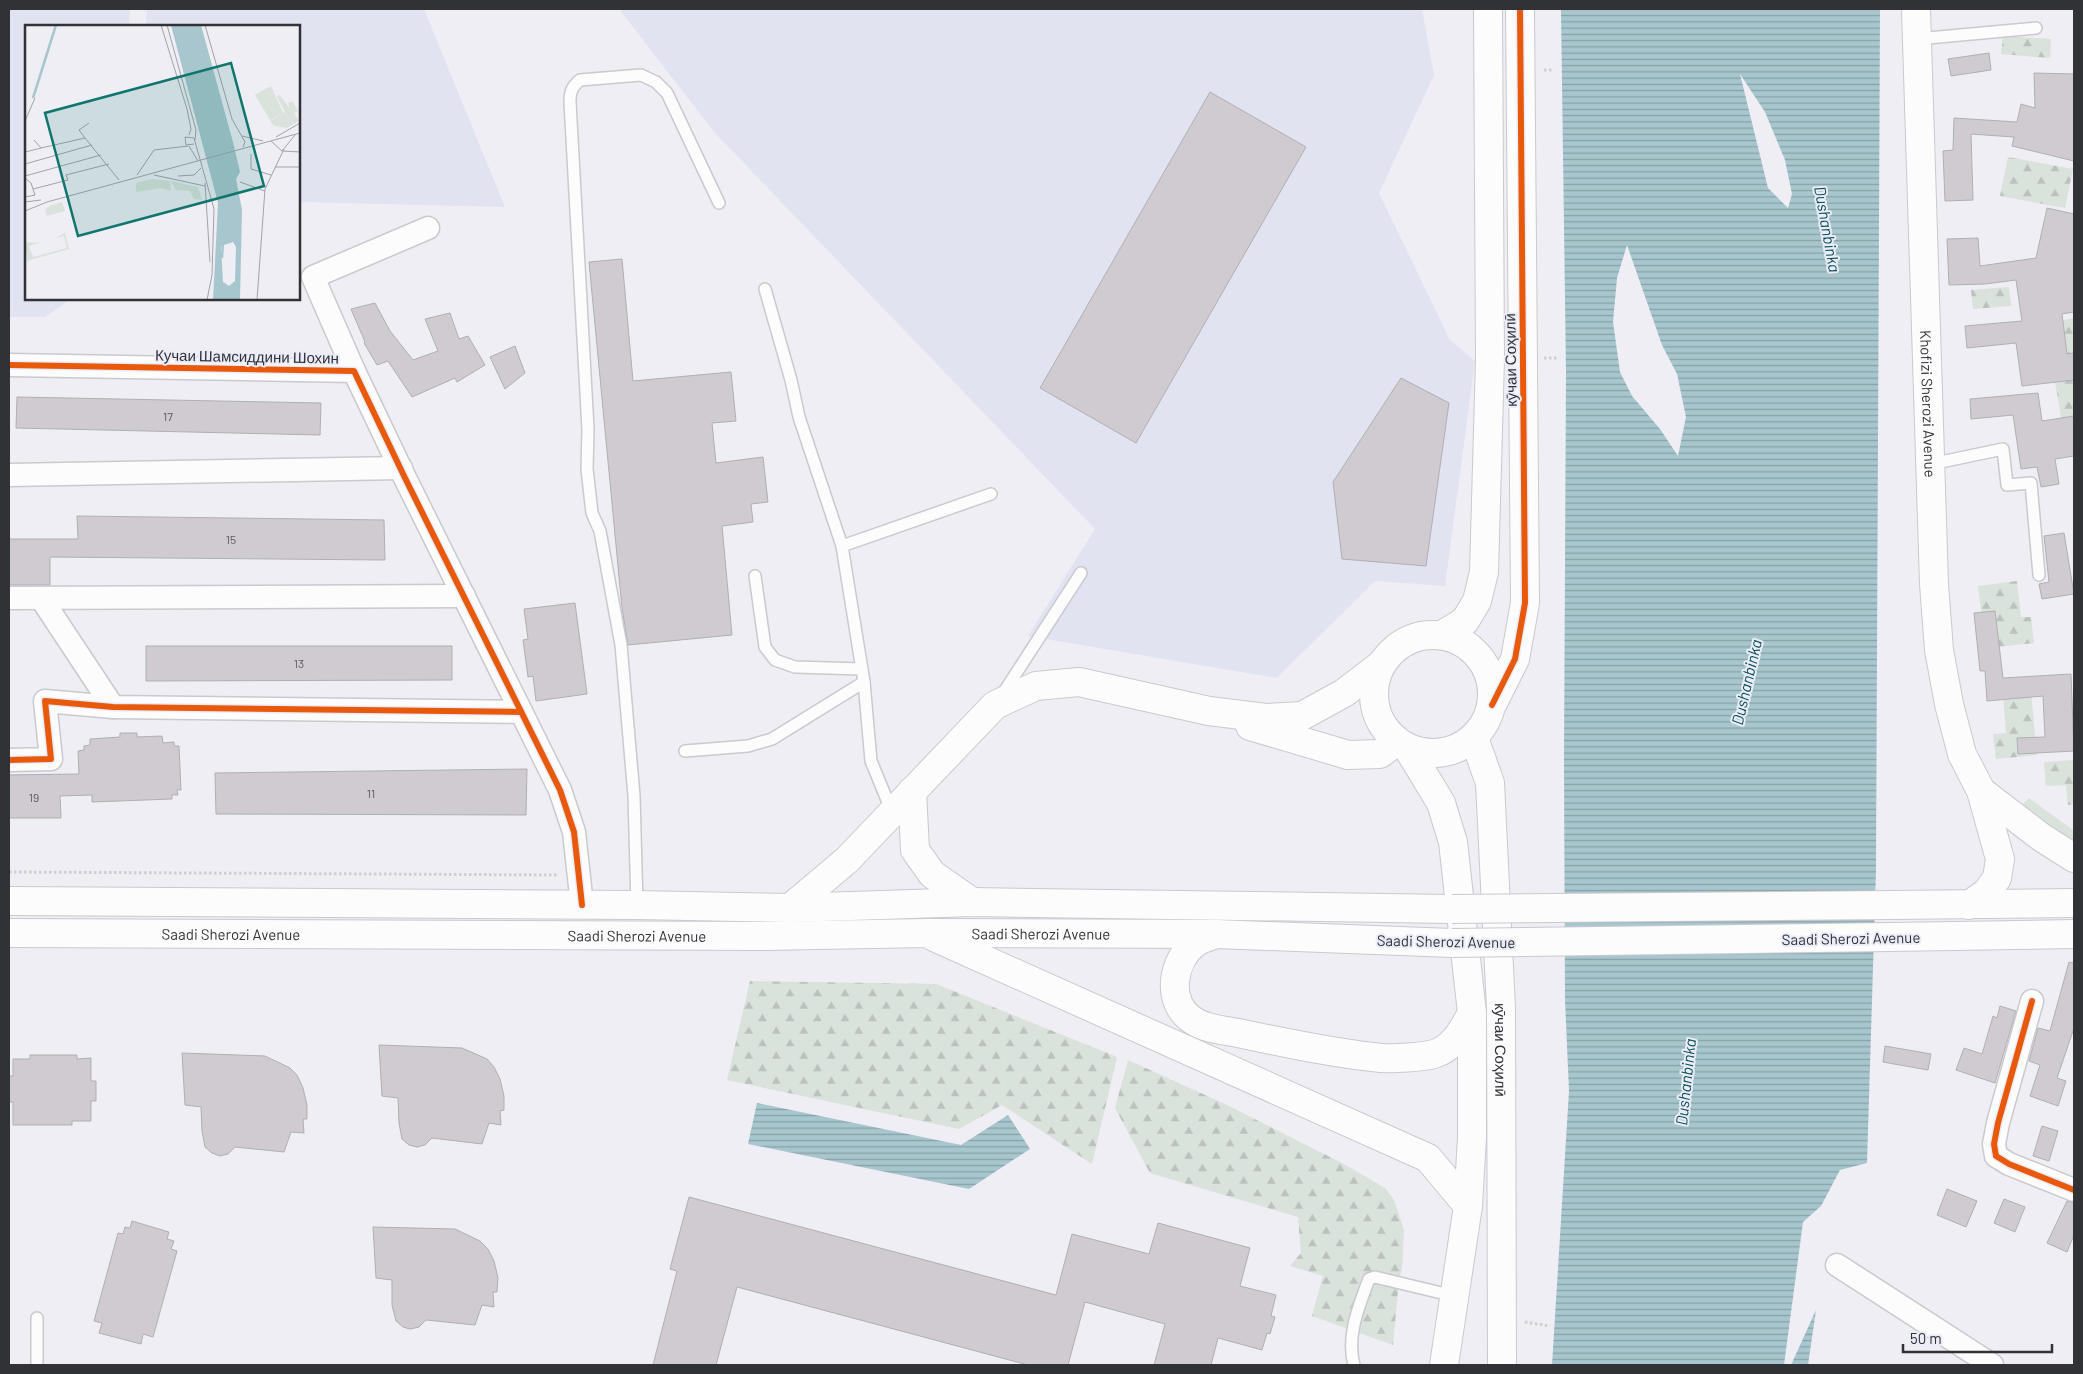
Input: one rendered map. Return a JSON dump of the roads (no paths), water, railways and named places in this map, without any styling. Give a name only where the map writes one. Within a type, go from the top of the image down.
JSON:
[{"type":"main road","name":"кӯчаи Соҳилӣ","points":[[1442,635],[1465,621],[1477,601],[1484,572],[1490,359],[1488,9]]},
{"type":"main road","name":"кӯчаи Соҳилӣ","points":[[1492,705],[1515,659],[1525,603],[1520,9]]},
{"type":"main road","name":"Khofizi Sherozi Avenue","points":[[1916,9],[1934,584],[1939,650],[1949,704],[1962,754],[1981,791]]},
{"type":"main road","points":[[790,908],[847,860],[996,705],[1036,686],[1079,682],[1209,711],[1266,718],[1302,716],[1344,692],[1382,664],[1398,646],[1418,636],[1442,635],[1471,648],[1490,673],[1492,705],[1474,738],[1459,748],[1442,753],[1424,753],[1402,744],[1385,728],[1377,713],[1374,696],[1376,679],[1382,664]]},
{"type":"main road","points":[[1209,711],[1259,729],[1348,755],[1380,754],[1402,744]]},
{"type":"main road","name":"кӯчаи Соҳилӣ","points":[[1474,738],[1490,783],[1501,1008],[1502,1365]]},
{"type":"main road","name":"кӯчаи Соҳилӣ","points":[[1402,744],[1441,803],[1453,842],[1472,1013],[1472,1138],[1468,1206],[1444,1365]]},
{"type":"main road","points":[[912,791],[915,850],[932,874],[972,902]]},
{"type":"main road","points":[[1981,791],[2042,837],[2074,858]]},
{"type":"main road","points":[[1969,904],[1986,892],[1997,878],[2000,859],[1981,791]]},
{"type":"main road","name":"Saadi Sherozi Avenue","points":[[9,901],[582,904],[790,908],[972,902],[1452,909],[1889,906],[2074,902]]},
{"type":"main road","name":"Saadi Sherozi Avenue","points":[[9,933],[766,936],[926,933],[1216,934],[1452,943],[2074,934]]},
{"type":"main road","points":[[926,933],[1428,1158],[1468,1206]]},
{"type":"main road","points":[[1216,934],[1195,942],[1183,956],[1174,978],[1175,996],[1179,1007],[1191,1019],[1207,1027],[1276,1041],[1383,1058],[1434,1054],[1448,1047],[1458,1037],[1472,1013]]},
{"type":"street","points":[[354,370],[312,278],[428,228]]},
{"type":"street","name":"Кучаи Шамсиддини Шохин","points":[[9,365],[354,370],[560,790],[574,832],[582,904]]},
{"type":"street","points":[[9,475],[401,468]]},
{"type":"street","points":[[9,598],[464,596]]},
{"type":"street","points":[[41,598],[112,707]]},
{"type":"street","points":[[9,760],[51,759],[45,701],[112,707],[521,712]]},
{"type":"street","points":[[2032,1001],[1998,1123],[1994,1144],[1996,1156],[2009,1164],[2074,1190]]},
{"type":"street","points":[[1837,1265],[1992,1365]]},
{"type":"lane","points":[[1917,39],[2036,28]]},
{"type":"lane","points":[[637,905],[634,796],[621,645],[600,531],[592,513],[587,469],[588,429],[570,102],[570,92],[573,86],[580,80],[641,75],[656,82],[666,93],[719,203]]},
{"type":"lane","points":[[765,289],[791,380],[799,417],[842,546],[864,682],[871,761],[892,812]]},
{"type":"lane","points":[[1931,464],[2003,448],[2007,485],[2032,483],[2039,575]]},
{"type":"lane","points":[[842,546],[991,494]]},
{"type":"lane","points":[[996,705],[1081,573]]},
{"type":"lane","points":[[755,576],[765,647],[775,660],[795,667],[862,669]]},
{"type":"lane","points":[[685,751],[748,746],[772,739],[864,682]]},
{"type":"lane","points":[[1354,1365],[1351,1354],[1351,1337],[1369,1279],[1375,1277],[1454,1296]]},
{"type":"lane","points":[[37,1318],[37,1365]]},
{"type":"water","name":"Dushanbinka","points":[[1561,9],[1880,9],[1876,871],[1867,1163],[1840,1170],[1821,1206],[1803,1222],[1784,1365],[1552,1365],[1569,1091],[1565,1000],[1564,763],[1566,371]],"holes":[[[1740,74],[1765,112],[1785,160],[1792,194],[1788,208],[1768,188]],[[1627,245],[1662,345],[1677,374],[1686,417],[1678,456],[1660,429],[1632,396],[1620,372],[1613,322],[1617,278]]]},
{"type":"water","points":[[757,1103],[961,1145],[1008,1115],[1030,1149],[969,1189],[748,1144]]},
{"type":"water","points":[[1816,1310],[1808,1365],[1791,1365]]}]
